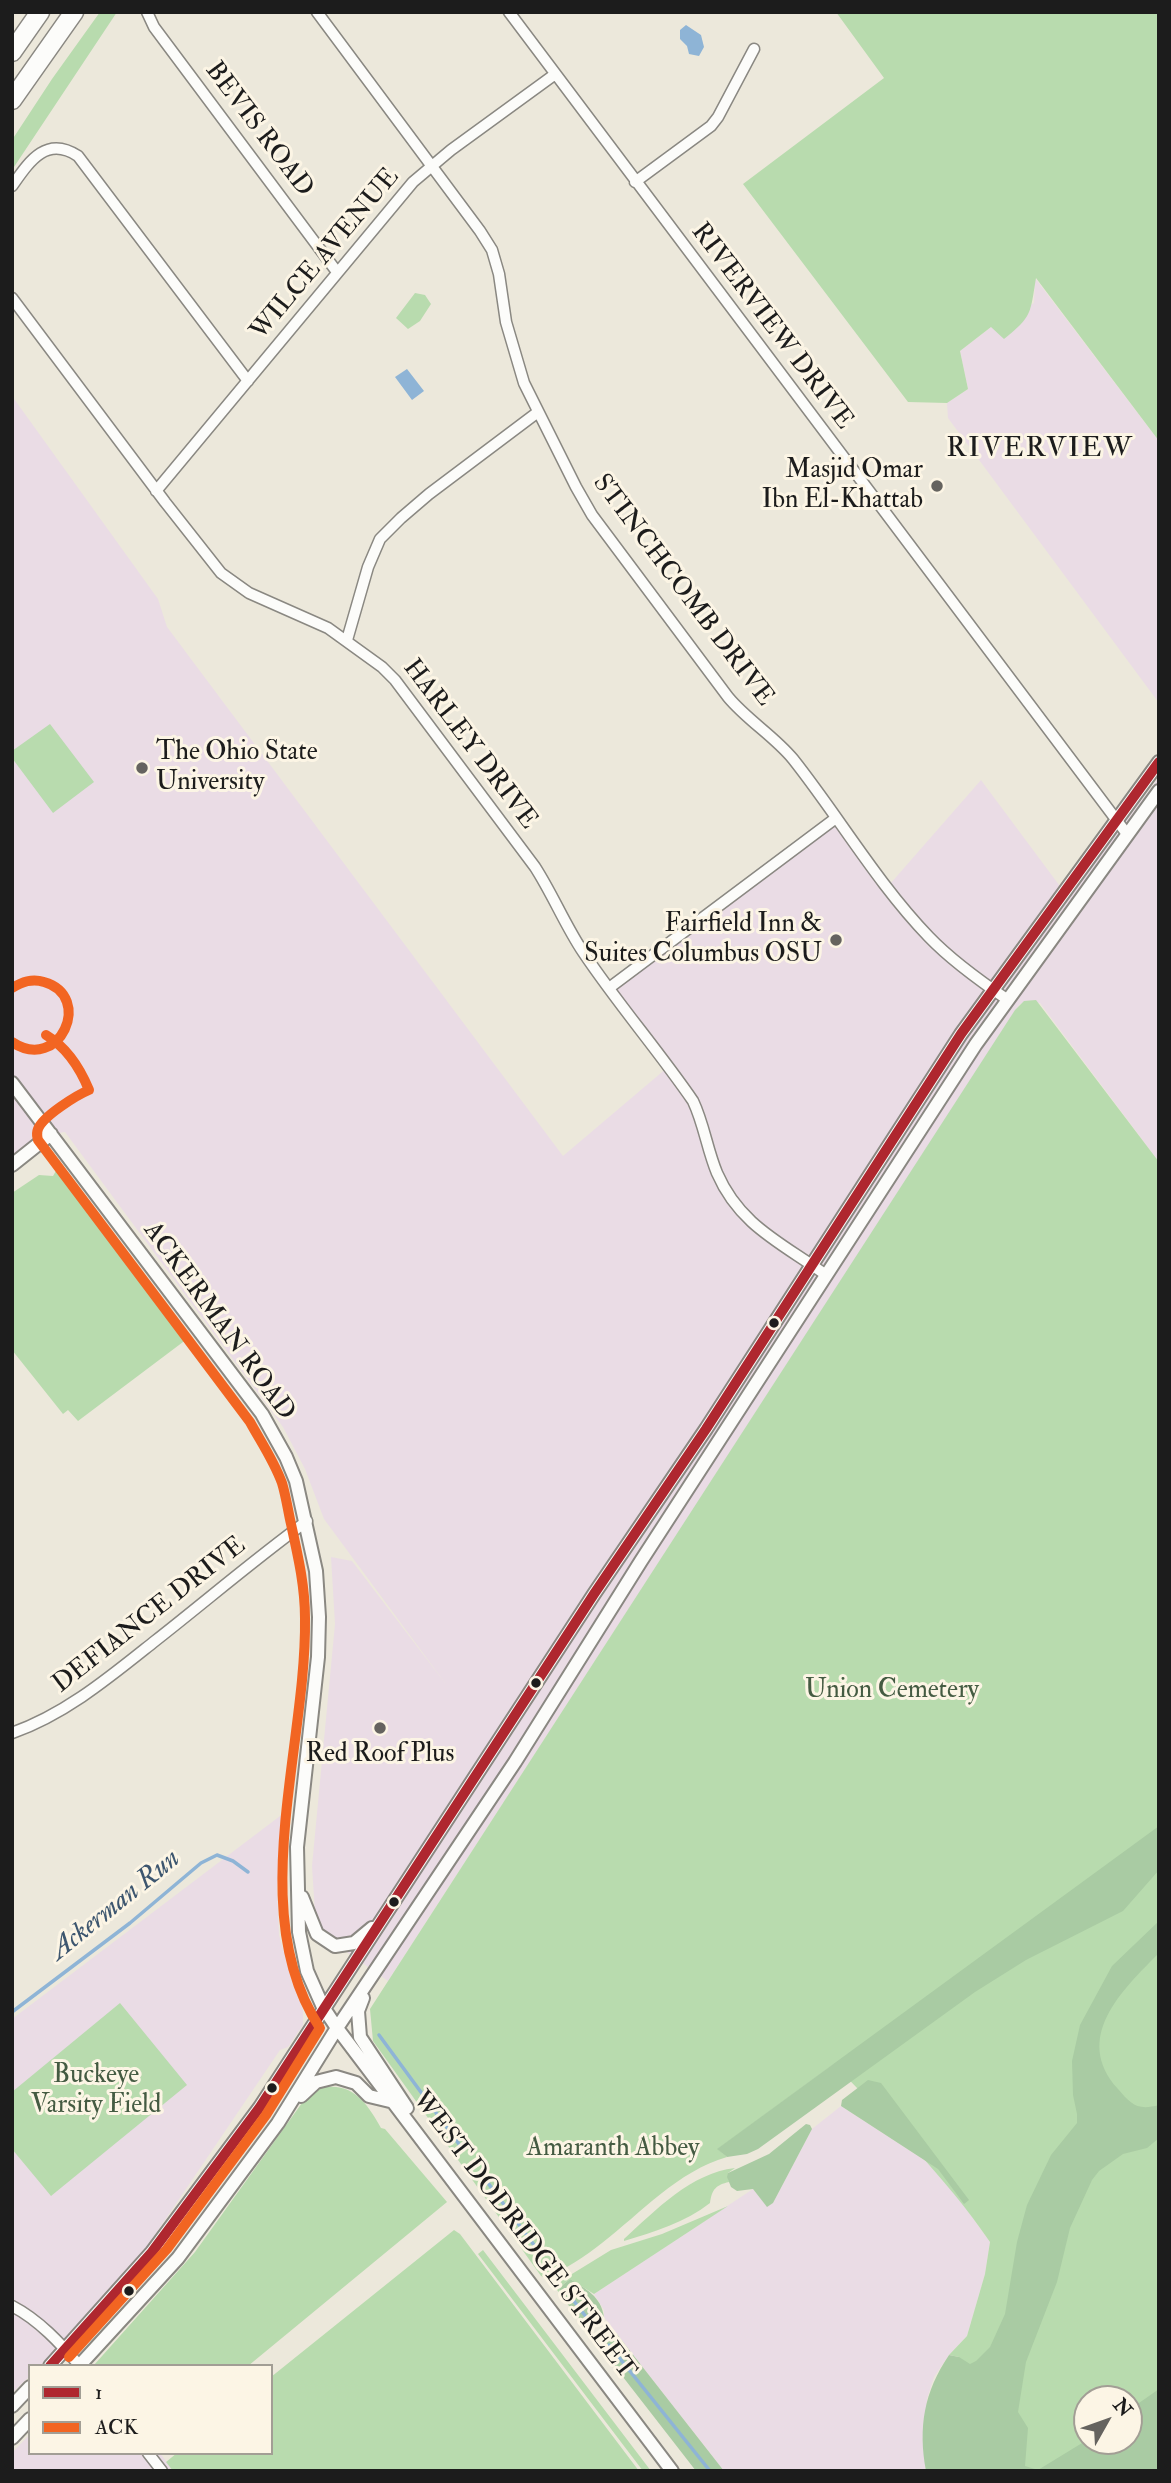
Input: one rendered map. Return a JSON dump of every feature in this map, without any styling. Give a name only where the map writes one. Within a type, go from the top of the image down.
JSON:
[{"type":"highway","points":[[12,52],[40,12]]},
{"type":"highway","points":[[12,100],[74,12]]},
{"type":"main road","points":[[52,2364],[152,2252],[260,2107],[594,1594],[699,1440],[961,1034],[1159,762]]},
{"type":"main road","points":[[82,2364],[178,2258],[278,2123],[337,2028],[521,1752],[976,1044],[1159,791]]},
{"type":"main road","name":"ACKERMAN ROAD","points":[[12,1083],[262,1414],[291,1469],[307,1521],[316,1572],[319,1644],[297,1847],[299,1932],[307,1971],[323,2007],[337,2028]]},
{"type":"main road","points":[[12,1165],[51,1134]]},
{"type":"main road","points":[[297,1883],[317,1934],[335,1946],[354,1943],[387,1913]]},
{"type":"main road","points":[[369,1980],[358,2011],[360,2036],[406,2106],[418,2135]]},
{"type":"main road","name":"WEST DODRIDGE STREET","points":[[337,2028],[672,2471]]},
{"type":"main road","points":[[278,2123],[310,2087],[328,2078],[345,2079],[356,2083],[369,2096],[394,2102]]},
{"type":"main road","points":[[12,2406],[28,2389]]},
{"type":"main road","points":[[12,2438],[28,2421]]},
{"type":"street","name":"BEVIS ROAD","points":[[147,12],[154,27],[337,272]]},
{"type":"street","name":"STINCHCOMB DRIVE","points":[[317,12],[492,250],[517,363],[537,412],[582,497],[608,537],[727,697],[792,758],[928,937],[952,959],[1007,1000]]},
{"type":"street","name":"RIVERVIEW DRIVE","points":[[509,12],[1127,834]]},
{"type":"street","points":[[635,182],[711,126],[754,49]]},
{"type":"street","name":"WILCE AVENUE","points":[[156,491],[413,182],[554,75]]},
{"type":"street","points":[[12,186],[28,162],[43,151],[70,151],[86,164],[248,381]]},
{"type":"street","name":"HARLEY DRIVE","points":[[12,298],[209,561],[233,583],[249,593],[307,617],[347,640],[382,667],[413,704],[535,867],[583,953],[693,1101],[701,1118],[716,1169],[734,1204],[765,1235],[826,1275]]},
{"type":"street","points":[[347,640],[368,567],[380,540],[395,523],[429,494],[537,412]]},
{"type":"street","points":[[609,988],[836,818]]},
{"type":"street","name":"DEFIANCE DRIVE","points":[[12,1733],[49,1718],[83,1696],[307,1521]]},
{"type":"street","points":[[12,2305],[24,2312],[78,2364]]},
{"type":"street","points":[[150,2455],[162,2471]]},
{"type":"shaded area","points":[[1035,278],[1159,441],[1159,703],[948,418],[947,403],[968,389],[960,351],[991,327],[1034,303]]},
{"type":"shaded area","points":[[12,396],[158,599],[167,627],[563,1156],[668,1067],[609,988],[836,818],[890,884],[981,780],[1068,897],[1159,777],[1159,1162],[1040,1003],[1020,1004],[388,1981],[331,1941],[321,1930],[315,1913],[312,1866],[335,1624],[331,1557],[352,1561],[448,1687],[324,1519],[305,1469],[283,1427],[65,1132],[51,1134],[12,1165]]},
{"type":"shaded area","points":[[288,1810],[277,1886],[279,1935],[303,2010],[303,2025],[288,2047],[280,2050],[144,2251],[42,2364],[28,2364],[28,2378],[12,2393],[12,2019]]},
{"type":"shaded area","points":[[841,2106],[938,2169],[990,2242],[985,2274],[967,2336],[949,2355],[934,2377],[927,2399],[924,2456],[926,2471],[724,2471],[604,2317],[604,2310],[594,2294],[753,2189],[767,2206],[773,2203],[812,2129]]},
{"type":"shaded area","points":[[28,2436],[28,2455],[161,2455],[173,2471],[12,2471],[12,2453]]},
{"type":"green space","points":[[100,12],[117,12],[12,170],[12,140]]},
{"type":"green space","points":[[836,12],[1159,12],[1159,441],[1036,278],[1029,313],[1020,325],[1004,339],[991,327],[960,351],[968,389],[947,403],[908,402],[743,184],[884,78]]},
{"type":"green space","points":[[415,293],[425,295],[431,304],[420,321],[408,329],[396,318]]},
{"type":"green space","points":[[50,724],[94,782],[53,813],[12,758],[12,751]]},
{"type":"green space","name":"Union Cemetery","points":[[1036,1000],[1159,1162],[1159,2471],[946,2471],[959,2357],[949,2355],[967,2336],[985,2274],[990,2242],[936,2172],[834,2064],[718,2149],[727,2157],[709,2163],[676,2182],[595,2248],[547,2279],[541,2276],[373,2041],[370,2009],[1015,1010],[1024,1001]]},
{"type":"green space","points":[[57,1169],[75,1188],[187,1339],[78,1421],[68,1410],[63,1414],[12,1350],[12,1193],[39,1175],[53,1176]]},
{"type":"green space","points":[[1159,1826],[1159,1870],[1123,1911],[1026,1960],[975,1992],[758,2149],[727,2157],[717,2149]]},
{"type":"green space","points":[[1159,1921],[1159,1953],[1131,1983],[1107,2016],[1101,2033],[1100,2051],[1105,2070],[1127,2099],[1140,2107],[1159,2105],[1159,2138],[1147,2148],[1123,2154],[1099,2171],[1092,2180],[1070,2228],[1057,2282],[1026,2362],[1018,2412],[1028,2428],[1025,2466],[1038,2470],[1073,2449],[1073,2455],[1143,2455],[1143,2400],[1159,2389],[1159,2471],[926,2471],[923,2425],[929,2396],[949,2355],[959,2357],[970,2364],[976,2361],[990,2347],[1005,2314],[1017,2242],[1027,2205],[1051,2155],[1077,2123],[1072,2061],[1080,2025],[1112,1966]]},
{"type":"green space","name":"Buckeye Varsity Field","points":[[120,2003],[187,2085],[51,2196],[12,2149],[12,2092]]},
{"type":"green space","points":[[868,2080],[881,2083],[969,2200],[964,2204],[938,2169],[841,2106],[842,2100]]},
{"type":"green space","points":[[327,2083],[328,2087],[338,2087],[354,2094],[447,2202],[250,2364],[95,2364],[195,2252],[307,2096]]},
{"type":"green space","points":[[806,2124],[812,2129],[773,2203],[767,2207],[753,2189],[737,2191],[731,2187],[728,2173],[769,2154]]},
{"type":"green space","points":[[735,2168],[728,2173],[729,2182],[715,2188],[710,2203],[701,2210],[669,2226],[624,2241],[675,2194],[704,2177]]},
{"type":"green space","points":[[728,2206],[594,2294],[570,2279],[559,2288],[561,2296],[554,2285],[611,2250],[662,2234]]},
{"type":"green space","points":[[454,2230],[460,2234],[639,2471],[173,2471],[166,2462],[175,2455],[273,2455],[273,2375]]},
{"type":"green space","points":[[483,2250],[651,2471],[643,2471],[478,2254]]},
{"type":"green space","points":[[570,2279],[592,2294],[600,2304],[604,2317],[591,2328],[586,2327],[561,2296],[559,2288]]},
{"type":"green space","points":[[611,2333],[616,2333],[724,2471],[696,2471],[609,2359],[600,2343]]},
{"type":"water","points":[[686,25],[701,35],[704,47],[699,56],[689,54],[687,46],[680,39],[680,30]]},
{"type":"water","points":[[407,369],[424,391],[412,400],[395,377]]},
{"type":"waterway","name":"Ackerman Run","points":[[12,2012],[130,1923],[201,1863],[217,1855],[233,1861],[248,1872]]},
{"type":"waterway","name":"Ackerman Run","points":[[379,2035],[459,2144]]},
{"type":"waterway","name":"Ackerman Run","points":[[488,2183],[537,2249]]},
{"type":"waterway","name":"Ackerman Run","points":[[567,2292],[587,2318]]},
{"type":"waterway","name":"Ackerman Run","points":[[609,2345],[710,2471]]},
{"type":"transit line","name":"1","points":[[52,2364],[152,2252],[260,2107],[594,1594],[706,1429],[961,1034],[1159,762]]},
{"type":"transit line","name":"ACK","points":[[12,988],[27,981],[44,982],[59,990],[67,1002],[69,1016],[65,1029],[56,1041],[44,1048],[29,1049],[12,1042]]},
{"type":"transit line","name":"ACK","points":[[46,1035],[72,1059],[89,1090],[46,1118],[38,1129],[38,1140],[250,1422],[275,1467],[283,1488],[301,1571],[305,1618],[303,1668],[285,1828],[282,1882],[286,1934],[298,1983],[320,2028],[266,2115],[167,2249],[69,2357]]},
{"type":"place","name":"Masjid Omar Ibn El-Khattab","points":[[937,486]]},
{"type":"place","name":"The Ohio State University","points":[[142,768]]},
{"type":"place","name":"Fairfield Inn & Suites Columbus OSU","points":[[836,940]]},
{"type":"place","name":"Red Roof Plus","points":[[380,1728]]},
{"type":"district","name":"RIVERVIEW","points":[[1040,450]]},
{"type":"park label","name":"Amaranth Abbey","points":[[613,2149]]}]
